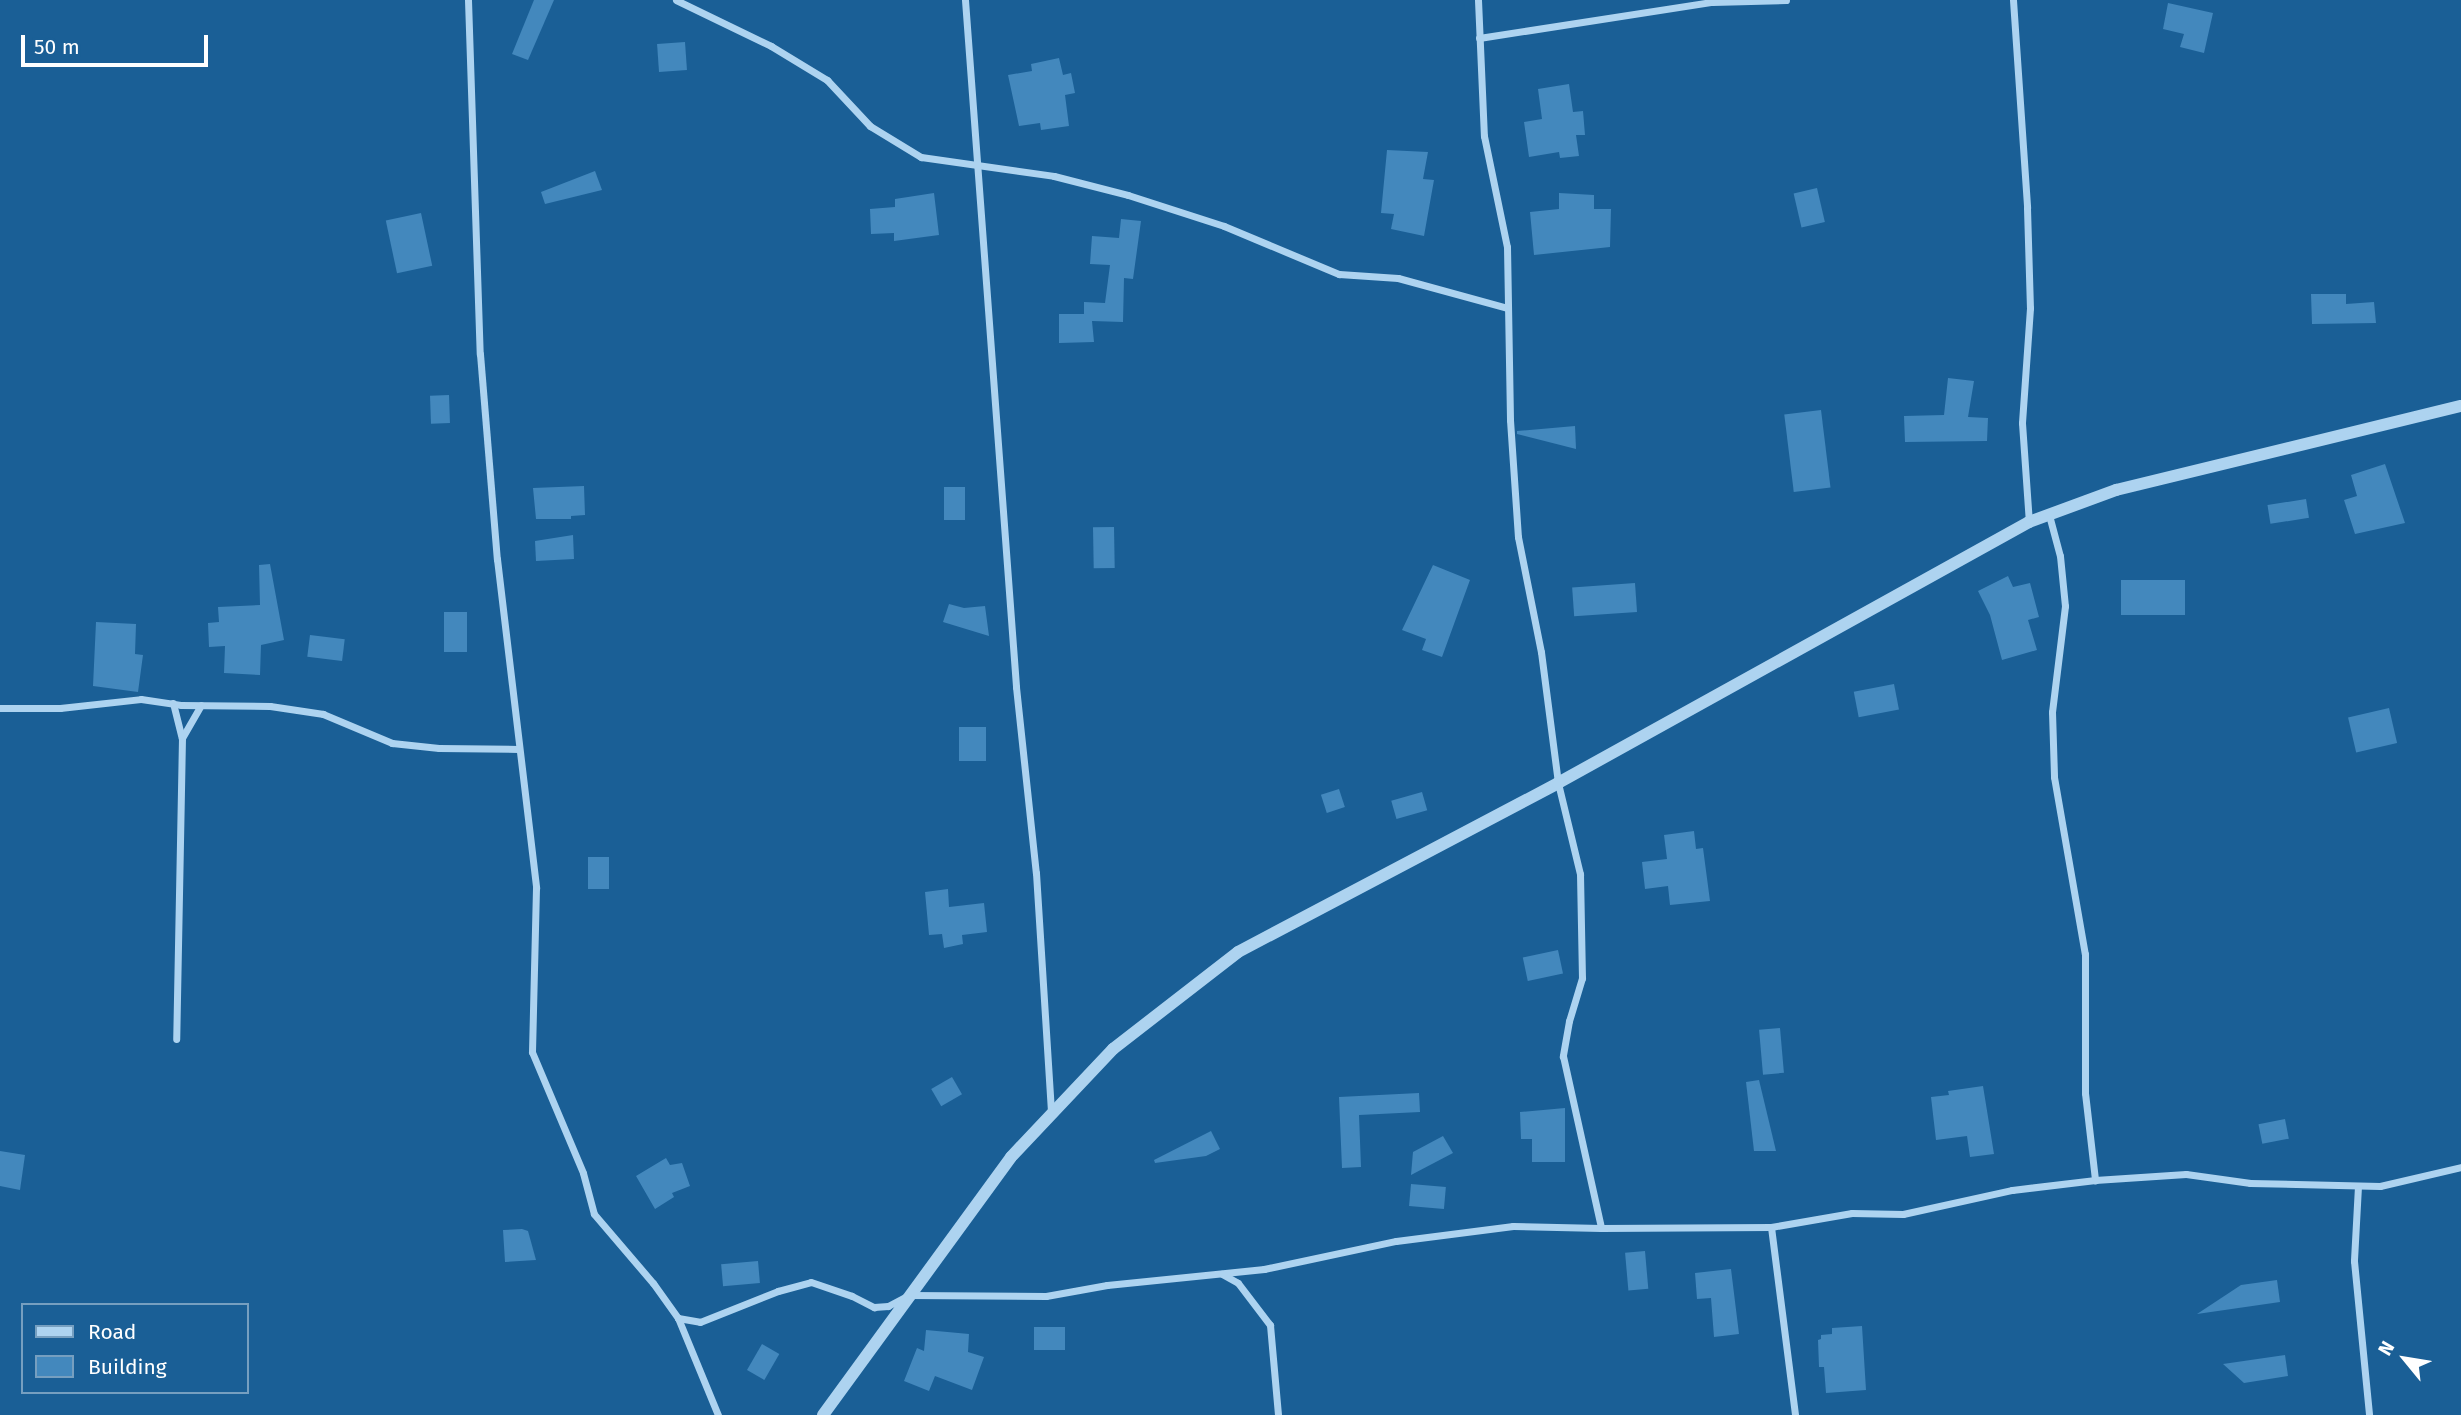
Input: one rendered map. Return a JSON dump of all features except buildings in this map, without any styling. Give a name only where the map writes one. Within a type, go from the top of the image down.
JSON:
[{"type":"street","points":[[468,0],[476,169],[480,354],[497,559],[536,888],[532,1052],[583,1173],[594,1214],[653,1283],[678,1318],[718,1415]]},
{"type":"street","points":[[676,0],[771,46],[827,80],[870,126],[921,157],[1054,176],[1128,195],[1224,226],[1339,274],[1398,278],[1508,308]]},
{"type":"street","points":[[965,0],[1016,687],[1036,873],[1051,1114]]},
{"type":"street","points":[[1478,0],[1484,136],[1507,247],[1510,420],[1518,537],[1541,652],[1558,783],[1580,874],[1582,978],[1569,1021],[1563,1056],[1601,1228]]},
{"type":"street","points":[[1479,38],[1712,2],[1786,0]]},
{"type":"street","points":[[2013,0],[2024,125],[2031,308],[2022,423],[2029,522]]},
{"type":"street","points":[[823,1415],[1011,1157],[1113,1049],[1238,952],[1558,783],[2029,522],[2116,490],[2461,406]]},
{"type":"street","points":[[2049,515],[2060,556],[2065,606],[2052,712],[2054,777],[2085,954],[2085,1093],[2095,1180]]},
{"type":"street","points":[[0,708],[60,708],[142,699],[201,705],[270,706],[323,714],[392,743],[439,748],[518,749]]},
{"type":"street","points":[[173,703],[182,738],[176,1040]]},
{"type":"street","points":[[182,738],[201,705]]},
{"type":"street","points":[[678,1318],[700,1322],[778,1291],[811,1282],[874,1307],[888,1306],[909,1295],[1046,1296],[1264,1269],[1395,1241],[1513,1226],[1771,1227],[1852,1213],[1903,1214],[2012,1189],[2095,1180],[2186,1174],[2250,1183],[2380,1186],[2461,1167]]},
{"type":"street","points":[[2358,1186],[2354,1261],[2369,1415]]},
{"type":"street","points":[[1771,1227],[1795,1415]]},
{"type":"street","points":[[1222,1273],[1238,1283],[1270,1325],[1278,1415]]}]
